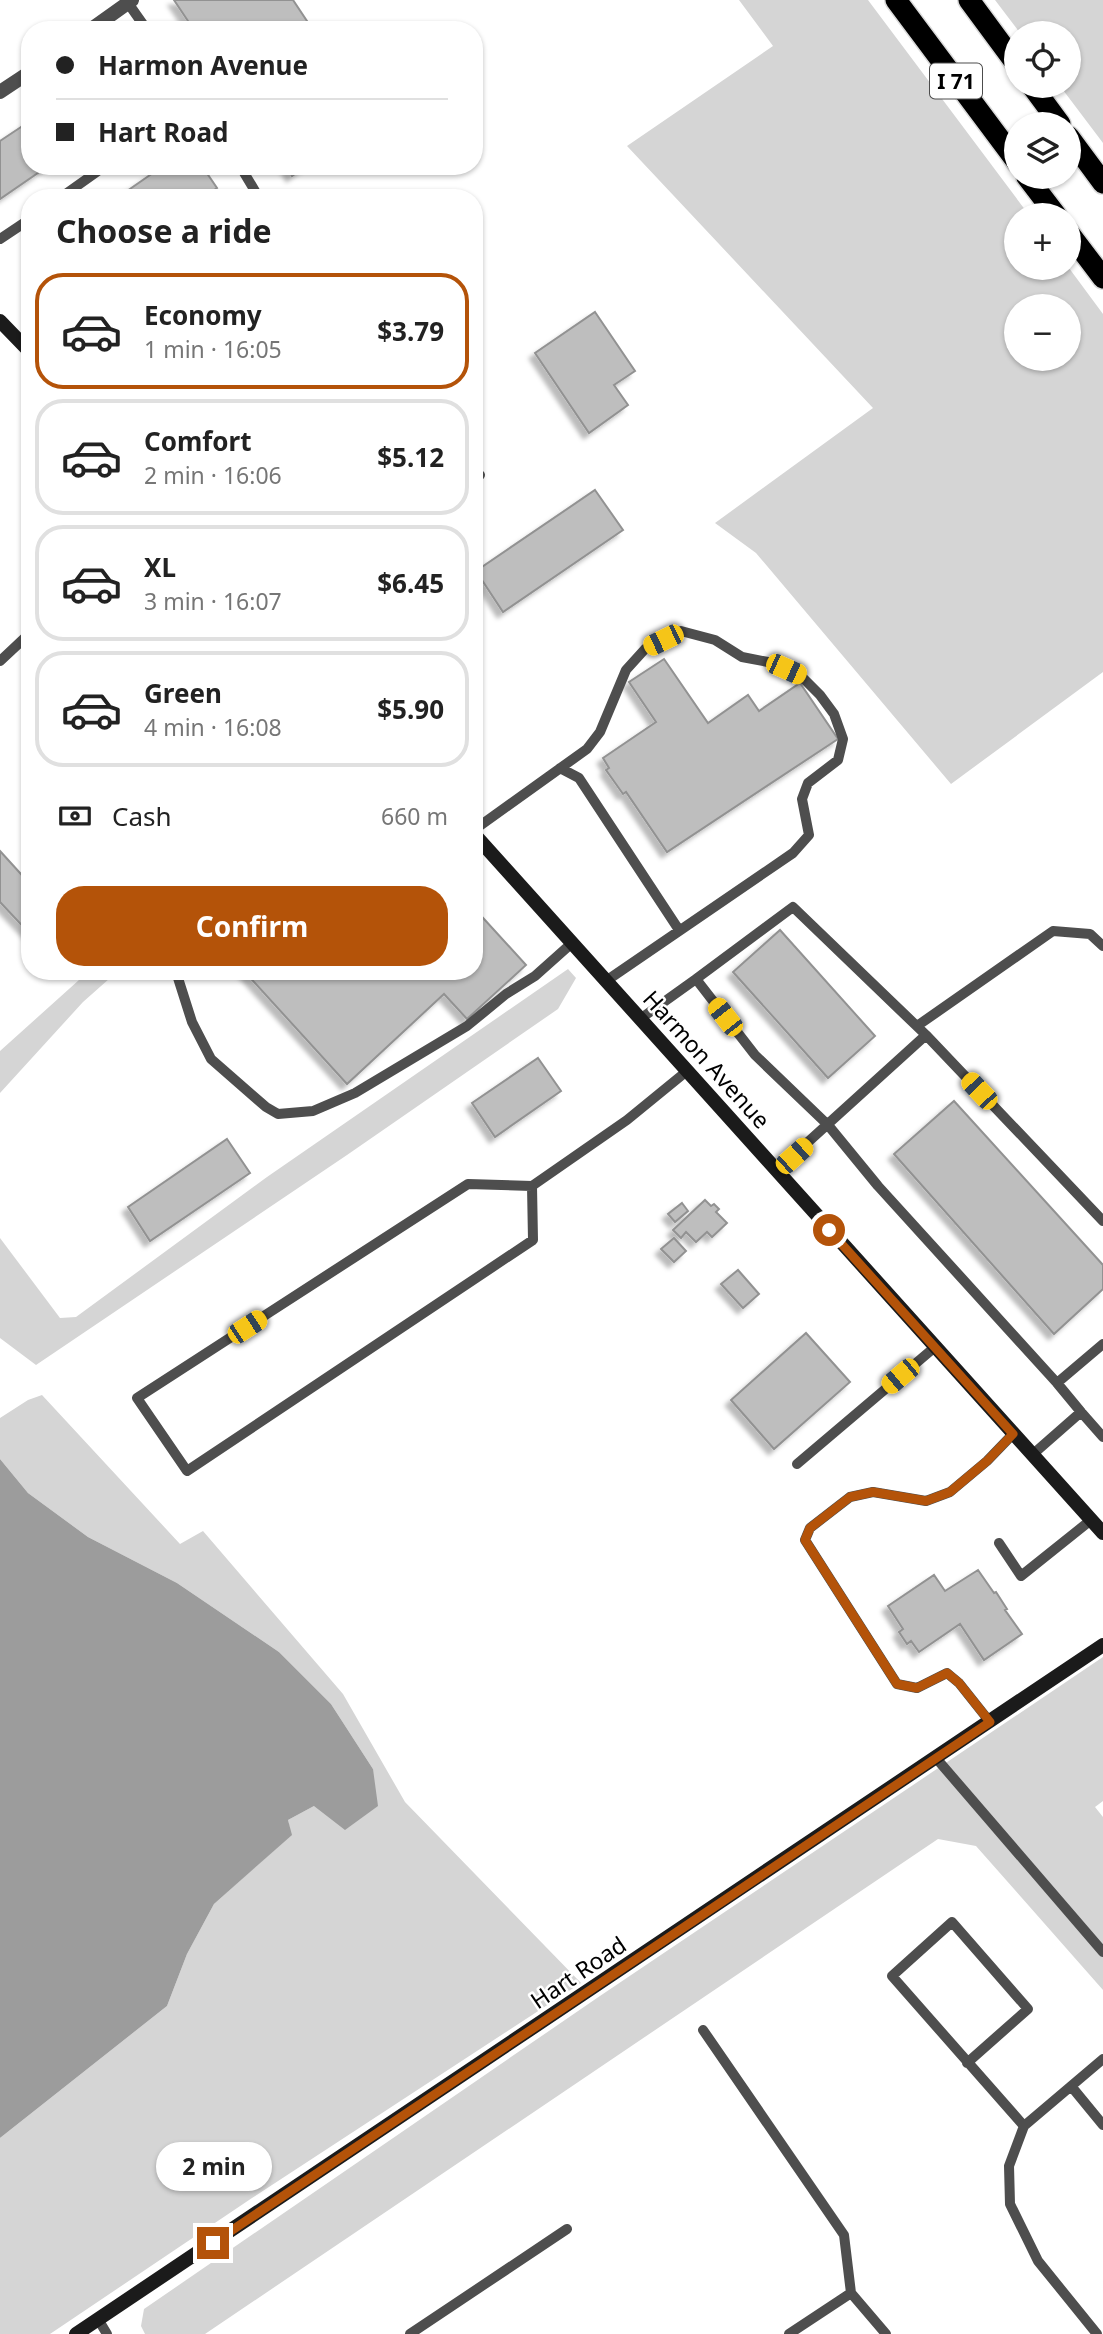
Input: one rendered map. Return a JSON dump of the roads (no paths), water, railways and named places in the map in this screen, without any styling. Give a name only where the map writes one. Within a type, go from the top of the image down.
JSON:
[{"type":"highway","name":"I 71","points":[[896,0],[1004,145]]},
{"type":"highway","name":"I 71","points":[[969,0],[1004,47]]},
{"type":"highway","points":[[1081,153],[1103,183]]},
{"type":"highway","points":[[1036,189],[1047,203]]},
{"type":"highway","points":[[1081,249],[1103,278]]},
{"type":"street","points":[[103,21],[130,2]]},
{"type":"street","points":[[0,92],[21,78]]},
{"type":"street","points":[[0,321],[21,343]]},
{"type":"street","name":"Harmon Avenue","points":[[483,842],[1103,1533]]},
{"type":"street","name":"Hart Road","points":[[76,2334],[1103,1645]]},
{"type":"lane","points":[[130,2],[142,21]]},
{"type":"lane","points":[[73,189],[92,175]]},
{"type":"lane","points":[[0,239],[21,225]]},
{"type":"lane","points":[[483,825],[587,749],[600,733],[626,670],[645,649],[681,631],[715,640],[742,657],[773,663],[799,674],[820,695],[834,713],[843,739],[838,761],[808,783],[802,799],[809,835],[793,853],[606,981]]},
{"type":"lane","points":[[0,661],[21,641]]},
{"type":"lane","points":[[560,768],[579,778],[679,930]]},
{"type":"lane","points":[[640,1019],[793,907],[926,1035],[1103,1221]]},
{"type":"lane","points":[[916,1026],[1053,931],[1090,934],[1103,946]]},
{"type":"lane","points":[[179,980],[192,1022],[211,1059],[266,1107],[278,1114],[313,1111],[355,1093],[467,1026],[506,994],[535,976],[572,943]]},
{"type":"lane","points":[[696,979],[754,1055],[828,1125],[878,1186],[1103,1437]]},
{"type":"lane","points":[[776,1171],[926,1035]]},
{"type":"lane","points":[[532,1186],[533,1240],[187,1471],[137,1398],[468,1184],[532,1186],[627,1120],[687,1071]]},
{"type":"lane","points":[[1057,1383],[1103,1343]]},
{"type":"lane","points":[[797,1464],[935,1347]]},
{"type":"lane","points":[[1032,1455],[1082,1412]]},
{"type":"lane","points":[[990,1722],[959,1683],[947,1673],[917,1688],[897,1684],[805,1540],[810,1528],[850,1497],[873,1492],[926,1501],[950,1492],[987,1461],[1013,1434]]},
{"type":"lane","points":[[999,1544],[1021,1576],[1091,1520]]},
{"type":"lane","points":[[936,1758],[1103,1952]]},
{"type":"lane","points":[[967,2063],[1028,2009],[952,1923],[892,1976],[967,2063],[1024,2126]]},
{"type":"lane","points":[[703,2031],[844,2235],[852,2293],[886,2334]]},
{"type":"lane","points":[[1097,2334],[1038,2261],[1010,2204],[1009,2166],[1024,2126],[1103,2059]]},
{"type":"lane","points":[[1071,2086],[1103,2125]]},
{"type":"lane","points":[[410,2334],[567,2229]]},
{"type":"lane","points":[[789,2334],[852,2293]]},
{"type":"lane","points":[[98,2319],[107,2334]]}]
